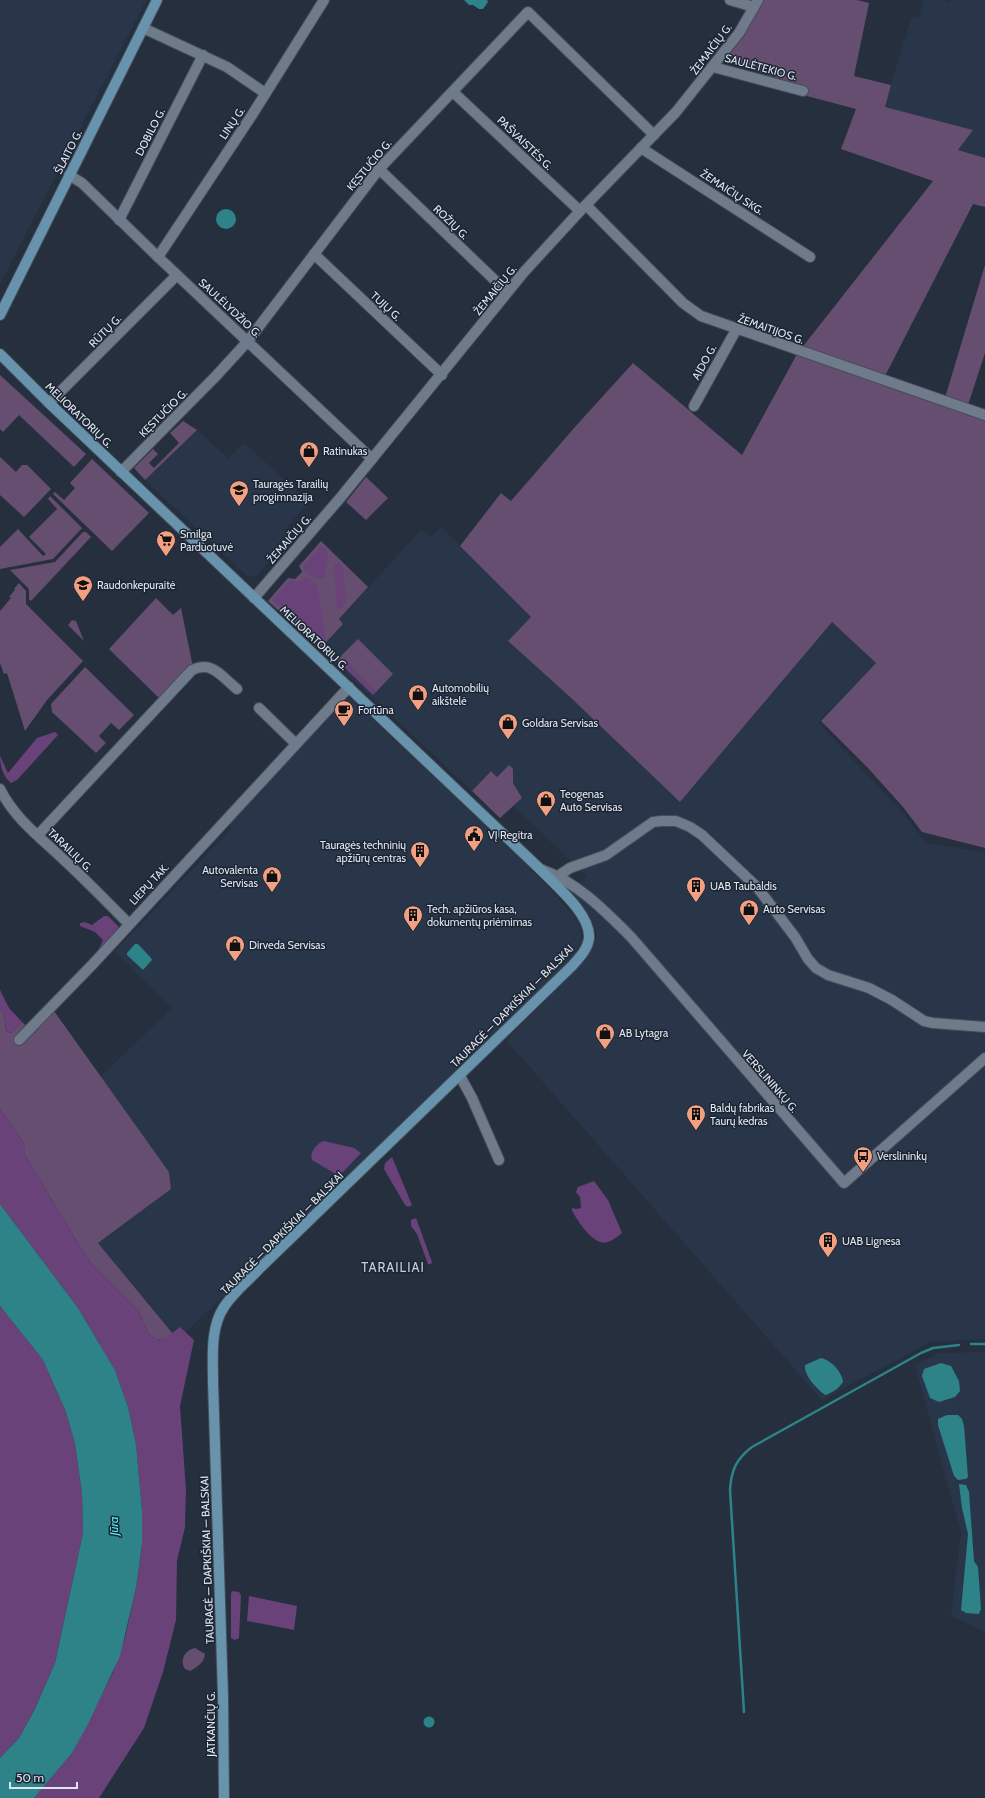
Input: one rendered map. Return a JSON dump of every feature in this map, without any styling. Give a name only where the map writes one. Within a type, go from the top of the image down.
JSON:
[{"type":"main road","name":"ŠLAITO G.","points":[[0,315],[157,0]]},
{"type":"main road","name":"MELIORATORIŲ G.","points":[[0,354],[121,472],[540,869],[572,903],[584,919],[589,938],[584,951]]},
{"type":"main road","name":"TAURAGĖ — DAPKIŠKIAI — BALSKAI","points":[[222,1650],[213,1382],[214,1338],[225,1306],[258,1270],[460,1076],[572,966],[584,951]]},
{"type":"main road","name":"JATKANČIŲ G.","points":[[222,1650],[224,1798]]},
{"type":"street","name":"LINŲ G.","points":[[158,257],[252,115],[324,0]]},
{"type":"street","points":[[730,0],[756,3]]},
{"type":"street","name":"ŽEMAIČIŲ G.","points":[[254,598],[442,375],[507,292],[583,208],[654,136],[713,67],[739,33],[756,3]]},
{"type":"street","name":"KĘSTUČIO G.","points":[[121,472],[215,377],[248,341],[379,169],[454,92],[528,12],[654,136]]},
{"type":"street","points":[[143,28],[227,67],[265,92]]},
{"type":"street","name":"DOBILO G.","points":[[119,220],[203,55]]},
{"type":"street","name":"SAULĖTEKIO G.","points":[[713,67],[803,91]]},
{"type":"street","name":"PAŠVAISTĖS G.","points":[[454,92],[583,208]]},
{"type":"street","name":"ŽEMAIČIŲ SKG.","points":[[642,148],[810,257]]},
{"type":"street","name":"ROŽIŲ G.","points":[[379,169],[507,292]]},
{"type":"street","name":"SAULĖLYDŽIO G.","points":[[70,175],[82,183],[119,220],[372,459]]},
{"type":"street","name":"ŽEMAITIJOS G.","points":[[583,208],[690,309],[701,316],[736,330],[985,416]]},
{"type":"street","name":"TUJŲ G.","points":[[314,254],[442,375]]},
{"type":"street","name":"RŪTŲ G.","points":[[49,403],[177,275]]},
{"type":"street","name":"AIDO G.","points":[[694,406],[736,330]]},
{"type":"street","points":[[38,835],[192,670],[206,666],[212,668],[237,689]]},
{"type":"street","name":"LIEPŲ TAK.","points":[[19,1040],[349,687]]},
{"type":"street","points":[[259,708],[296,744]]},
{"type":"street","name":"TARAILIŲ G.","points":[[0,789],[18,816],[129,924]]},
{"type":"street","points":[[558,876],[570,868],[606,855],[653,822],[676,821],[690,827],[702,835],[757,887],[795,937],[808,959],[816,968],[828,974],[869,988],[892,1000],[924,1021],[985,1028]]},
{"type":"street","name":"VERSLININKŲ G.","points":[[540,869],[558,876],[588,895],[631,937],[844,1183],[985,1058]]},
{"type":"street","points":[[460,1076],[472,1098],[499,1160]]},
{"type":"shaded area","points":[[0,0],[146,0],[0,284]]},
{"type":"shaded area","points":[[764,0],[857,0],[869,3],[854,76],[891,85],[885,107],[973,130],[958,150],[985,158],[985,207],[973,204],[883,380],[944,401],[985,265],[985,353],[968,405],[985,411],[985,848],[922,832],[903,807],[868,768],[821,721],[876,663],[832,622],[680,802],[570,697],[508,641],[531,617],[460,546],[501,493],[511,501],[633,363],[742,455],[797,354],[933,181],[841,149],[856,109],[803,95],[805,87],[725,61],[744,34]]},
{"type":"shaded area","points":[[923,0],[943,0],[949,2],[950,0],[985,0],[985,158],[958,150],[973,130],[884,107],[912,16],[919,18]]},
{"type":"shaded area","points":[[0,375],[86,454],[74,467],[19,415],[3,432],[0,429]]},
{"type":"shaded area","points":[[183,421],[197,430],[145,480],[134,468],[153,449],[158,454],[149,463],[154,468],[179,443],[170,433]]},
{"type":"shaded area","name":"Tauragės Tarailių progimnazija","points":[[197,430],[228,458],[244,443],[309,502],[288,526],[285,543],[255,577],[247,576],[145,480]]},
{"type":"shaded area","points":[[0,457],[16,472],[22,465],[27,465],[51,489],[24,517],[0,495]]},
{"type":"shaded area","points":[[92,459],[149,513],[112,551],[53,494],[55,492],[64,500],[75,488],[70,483]]},
{"type":"shaded area","points":[[366,477],[388,498],[366,520],[346,502]]},
{"type":"shaded area","points":[[50,496],[82,528],[53,559],[0,569],[0,547],[18,529],[43,556],[46,554],[29,537],[57,509],[48,499]]},
{"type":"shaded area","points":[[441,527],[494,578],[531,617],[508,641],[570,697],[680,801],[782,682],[831,621],[876,663],[818,722],[902,812],[926,843],[985,852],[985,1339],[931,1342],[822,1400],[506,1040],[576,970],[592,949],[597,934],[594,925],[587,912],[571,893],[586,876],[514,806],[522,798],[513,783],[513,769],[497,777],[490,771],[472,791],[320,649],[343,624],[339,619],[422,529],[431,537]]},
{"type":"shaded area","points":[[83,532],[86,532],[91,537],[31,601],[29,599],[29,589],[10,570],[55,562]]},
{"type":"shaded area","points":[[321,541],[368,587],[339,619],[343,624],[320,649],[268,601],[288,578],[295,579],[302,572],[299,566]]},
{"type":"shaded area","points":[[321,546],[328,553],[325,577],[320,579],[310,575],[303,567]]},
{"type":"shaded area","points":[[338,562],[343,567],[346,603],[340,609],[337,608],[334,565]]},
{"type":"shaded area","points":[[307,577],[316,585],[324,624],[325,639],[320,644],[273,600],[290,580],[298,582]]},
{"type":"shaded area","points":[[19,583],[26,591],[26,604],[83,661],[47,700],[25,731],[7,673],[4,674],[0,663],[0,611],[11,598],[9,597]]},
{"type":"shaded area","points":[[156,598],[173,615],[181,608],[193,667],[161,700],[109,649]]},
{"type":"shaded area","points":[[72,620],[76,621],[84,641],[68,625]]},
{"type":"shaded area","points":[[358,639],[393,674],[376,692],[347,663],[344,667],[337,660]]},
{"type":"shaded area","points":[[347,663],[376,692],[373,695],[344,667]]},
{"type":"shaded area","points":[[85,667],[134,715],[119,730],[111,723],[99,736],[106,743],[96,753],[52,712],[51,704]]},
{"type":"shaded area","points":[[344,692],[535,873],[573,915],[580,925],[581,941],[575,953],[562,968],[423,1106],[186,1332],[180,1328],[173,1334],[98,1243],[171,1189],[169,1172],[100,1077],[172,1008],[115,951],[232,828],[226,819]]},
{"type":"shaded area","points":[[55,732],[58,735],[17,780],[11,783],[2,771],[0,756],[8,773],[37,738]]},
{"type":"shaded area","points":[[509,765],[513,769],[513,783],[522,798],[500,818],[472,791],[491,771],[497,777]]},
{"type":"shaded area","points":[[104,916],[108,916],[118,926],[118,930],[97,953],[103,940],[95,932],[80,926],[80,923],[85,922],[92,925]]},
{"type":"shaded area","points":[[0,990],[9,1008],[22,1022],[11,1033],[6,1031],[4,1013],[0,1009]]},
{"type":"shaded area","points":[[0,1009],[4,1013],[6,1031],[11,1033],[22,1022],[34,1033],[54,1011],[169,1172],[171,1189],[98,1243],[173,1334],[163,1340],[155,1339],[148,1333],[139,1311],[92,1264],[82,1250],[25,1155],[25,1145],[0,1109]]},
{"type":"shaded area","points":[[0,1109],[25,1145],[25,1155],[82,1250],[92,1264],[139,1311],[148,1333],[155,1339],[163,1340],[180,1327],[194,1340],[180,1406],[186,1490],[185,1527],[177,1561],[176,1620],[163,1672],[144,1728],[99,1798],[34,1798],[72,1753],[113,1672],[125,1637],[136,1588],[142,1544],[142,1510],[136,1444],[128,1407],[115,1370],[78,1308],[0,1204]]},
{"type":"shaded area","points":[[324,1141],[354,1148],[361,1153],[339,1176],[312,1160],[311,1157],[314,1148]]},
{"type":"shaded area","points":[[392,1157],[412,1205],[408,1207],[405,1205],[384,1169],[385,1163]]},
{"type":"shaded area","points":[[594,1181],[608,1200],[622,1233],[614,1239],[603,1243],[597,1241],[582,1227],[572,1211],[572,1208],[581,1208],[580,1197],[576,1192],[578,1187]]},
{"type":"shaded area","points":[[416,1218],[432,1262],[431,1264],[428,1264],[417,1234],[411,1226],[411,1220]]},
{"type":"shaded area","points":[[0,1306],[43,1360],[66,1412],[75,1444],[82,1494],[83,1533],[55,1663],[34,1711],[19,1738],[0,1758]]},
{"type":"shaded area","points":[[985,1352],[985,1632],[951,1616],[961,1533],[915,1365],[940,1353]]},
{"type":"shaded area","points":[[233,1591],[239,1592],[241,1595],[239,1638],[235,1640],[231,1638],[231,1593]]},
{"type":"shaded area","points":[[249,1596],[297,1606],[294,1630],[247,1621]]},
{"type":"shaded area","points":[[195,1648],[205,1654],[200,1664],[190,1671],[185,1669],[183,1666],[183,1659],[188,1651]]},
{"type":"water","points":[[464,0],[487,0],[488,2],[483,9],[479,9],[473,5],[469,5]]},
{"type":"water","points":[[222,209],[230,209],[236,215],[236,223],[230,229],[222,229],[216,223],[216,215]]},
{"type":"water","points":[[135,944],[138,944],[152,960],[143,970],[127,955]]},
{"type":"water","name":"Jūra","points":[[0,1204],[78,1308],[115,1370],[128,1407],[136,1444],[142,1510],[142,1544],[136,1588],[120,1656],[87,1726],[72,1753],[34,1798],[0,1798],[0,1758],[19,1738],[34,1711],[55,1663],[83,1533],[82,1494],[75,1444],[66,1412],[43,1360],[0,1306]]},
{"type":"water","points":[[821,1358],[829,1361],[835,1367],[841,1374],[843,1382],[835,1390],[825,1395],[812,1382],[805,1369],[805,1365]]},
{"type":"water","points":[[941,1363],[951,1366],[959,1381],[960,1391],[955,1397],[939,1402],[930,1398],[922,1376],[924,1369]]},
{"type":"water","points":[[947,1415],[958,1415],[962,1419],[964,1426],[968,1477],[966,1479],[958,1480],[954,1476],[938,1425],[938,1419]]},
{"type":"water","points":[[959,1484],[966,1485],[969,1492],[974,1561],[978,1567],[981,1609],[979,1614],[966,1613],[961,1610],[968,1534],[962,1508]]},
{"type":"water","points":[[427,1717],[431,1717],[433,1718],[433,1726],[427,1727],[424,1724],[424,1720]]},
{"type":"waterway","points":[[971,1344],[985,1344]]},
{"type":"waterway","points":[[744,1712],[730,1490],[735,1466],[742,1456],[752,1447],[921,1353],[933,1348],[959,1345]]},
{"type":"place","name":"Ratinukas","points":[[309,468]]},
{"type":"place","name":"Tauragės Tarailių progimnazija","points":[[239,507]]},
{"type":"place","name":"Smilga Parduotuvė","points":[[166,557]]},
{"type":"place","name":"Raudonkepuraitė","points":[[83,602]]},
{"type":"place","name":"Automobilių aikštelė","points":[[418,711]]},
{"type":"place","name":"Fortūna","points":[[344,727]]},
{"type":"place","name":"Goldara Servisas","points":[[508,740]]},
{"type":"place","name":"Teogenas Auto Servisas","points":[[546,817]]},
{"type":"place","name":"VĮ Regitra","points":[[474,852]]},
{"type":"place","name":"Tauragės techninių apžiūrų centras","points":[[420,868]]},
{"type":"place","name":"Autovalenta Servisas","points":[[272,893]]},
{"type":"place","name":"UAB Taubaldis","points":[[696,903]]},
{"type":"place","name":"Auto Servisas","points":[[749,926]]},
{"type":"place","name":"Tech. apžiūros kasa, dokumentų priėmimas","points":[[413,932]]},
{"type":"place","name":"Dirveda Servisas","points":[[235,962]]},
{"type":"place","name":"AB Lytagra","points":[[605,1050]]},
{"type":"place","name":"Baldų fabrikas Taurų kedras","points":[[696,1131]]},
{"type":"place","name":"Verslininkų","points":[[863,1173]]},
{"type":"place","name":"UAB Lignesa","points":[[828,1258]]},
{"type":"district","name":"TARAILIAI","points":[[393,1267]]}]
